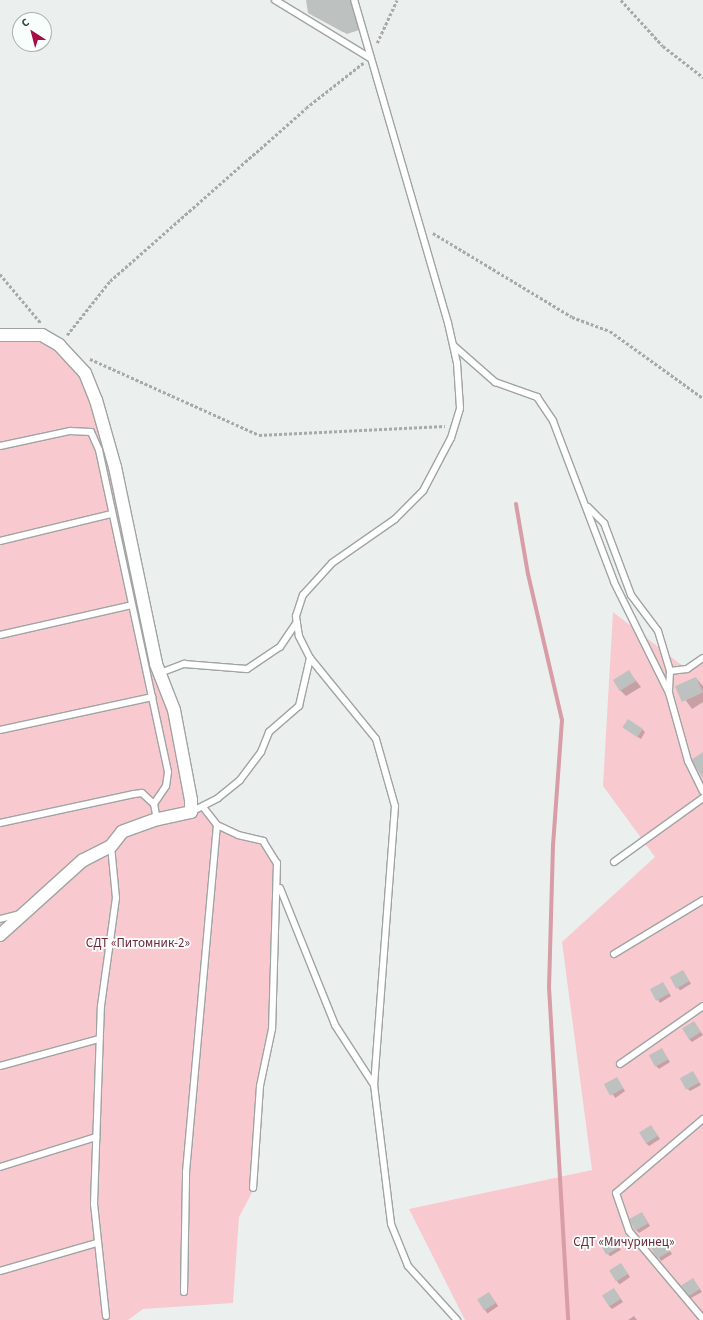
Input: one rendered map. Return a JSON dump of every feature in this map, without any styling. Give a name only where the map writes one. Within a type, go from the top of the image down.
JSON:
[{"type":"street","points":[[0,335],[42,335],[59,345],[85,373],[96,400],[115,467],[160,673],[174,710],[190,812],[157,819],[122,832],[111,846],[83,860],[0,935]]},
{"type":"lane","points":[[275,0],[370,58]]},
{"type":"lane","points":[[160,673],[184,664],[247,669],[280,647],[297,622],[303,595],[314,579],[395,519],[423,491],[455,426],[460,408],[453,345],[354,0]]},
{"type":"lane","points":[[453,345],[495,382],[537,397],[567,449],[617,588],[669,693],[688,761],[703,792]]},
{"type":"lane","points":[[0,446],[70,431],[91,432],[112,514],[168,772],[166,786],[154,804]]},
{"type":"lane","points":[[587,505],[604,523],[631,595],[658,631],[670,671],[669,693]]},
{"type":"lane","points":[[0,541],[112,514]]},
{"type":"lane","points":[[0,634],[132,605]]},
{"type":"lane","points":[[297,622],[310,658],[376,739],[395,806],[374,1084],[391,1224],[408,1266],[457,1320]]},
{"type":"lane","points":[[190,812],[203,807],[240,780],[261,752],[269,732],[299,706],[310,658]]},
{"type":"lane","points":[[670,671],[687,669],[703,658]]},
{"type":"lane","points":[[0,730],[152,697]]},
{"type":"lane","points":[[0,823],[142,793],[154,804],[157,819]]},
{"type":"lane","points":[[614,862],[703,798]]},
{"type":"lane","points":[[203,807],[217,825],[238,835],[263,841],[278,863],[279,886],[271,971],[272,1029],[260,1086],[253,1188]]},
{"type":"lane","points":[[184,1292],[186,1172],[217,825]]},
{"type":"lane","points":[[106,1316],[94,1204],[99,1039],[116,898],[111,846]]},
{"type":"lane","points":[[279,886],[335,1025],[374,1084]]},
{"type":"lane","points":[[614,954],[703,900]]},
{"type":"lane","points":[[0,919],[24,913]]},
{"type":"lane","points":[[620,1064],[703,1006]]},
{"type":"lane","points":[[0,1066],[99,1039]]},
{"type":"lane","points":[[703,1119],[616,1193],[629,1231],[703,1319]]},
{"type":"lane","points":[[0,1167],[96,1138]]},
{"type":"lane","points":[[0,1271],[97,1243]]},
{"type":"path","points":[[59,345],[110,281],[306,108],[370,58],[397,0]]},
{"type":"path","points":[[621,0],[663,46],[703,77]]},
{"type":"path","points":[[418,225],[572,316],[610,331],[703,398]]},
{"type":"path","points":[[0,274],[44,327]]},
{"type":"path","points":[[87,358],[259,435],[455,426]]},
{"type":"green space","name":"СДТ «Питомник-2»","points":[[24,337],[54,344],[82,374],[94,402],[171,711],[190,815],[207,809],[221,823],[237,831],[264,838],[281,863],[274,972],[274,1033],[262,1083],[255,1187],[239,1217],[233,1303],[143,1309],[128,1320],[0,1320],[0,340]]},
{"type":"green space","name":"СДТ «Мичуринец»","points":[[613,612],[688,670],[703,661],[703,1320],[465,1320],[409,1209],[592,1170],[562,942],[655,857],[603,786]]},
{"type":"building","points":[[306,0],[350,0],[357,27],[343,32],[308,13]]},
{"type":"building","points":[[629,670],[636,681],[620,691],[613,680]]},
{"type":"building","points":[[696,677],[703,693],[682,702],[675,686]]},
{"type":"building","points":[[628,719],[643,729],[637,737],[622,727]]},
{"type":"building","points":[[703,752],[703,778],[691,760]]},
{"type":"building","points":[[683,970],[689,981],[676,989],[670,977]]},
{"type":"building","points":[[663,982],[669,993],[656,1001],[650,989]]},
{"type":"building","points":[[694,1021],[701,1032],[689,1039],[682,1028]]},
{"type":"building","points":[[662,1048],[668,1059],[655,1067],[649,1055]]},
{"type":"building","points":[[693,1071],[699,1082],[686,1090],[680,1078]]},
{"type":"building","points":[[617,1077],[623,1088],[610,1096],[604,1084]]},
{"type":"building","points":[[651,1125],[658,1136],[646,1143],[639,1132]]},
{"type":"building","points":[[642,1212],[648,1223],[635,1231],[629,1219]]},
{"type":"building","points":[[613,1236],[619,1247],[606,1255],[600,1243]]},
{"type":"building","points":[[664,1240],[670,1251],[657,1259],[651,1247]]},
{"type":"building","points":[[621,1263],[628,1274],[616,1281],[609,1270]]},
{"type":"building","points":[[693,1278],[700,1289],[688,1296],[681,1285]]},
{"type":"building","points":[[614,1288],[621,1299],[609,1306],[602,1295]]},
{"type":"building","points":[[489,1292],[496,1303],[484,1310],[477,1299]]},
{"type":"waterway","points":[[516,504],[528,574],[562,720],[553,845],[549,987],[568,1320]]}]
